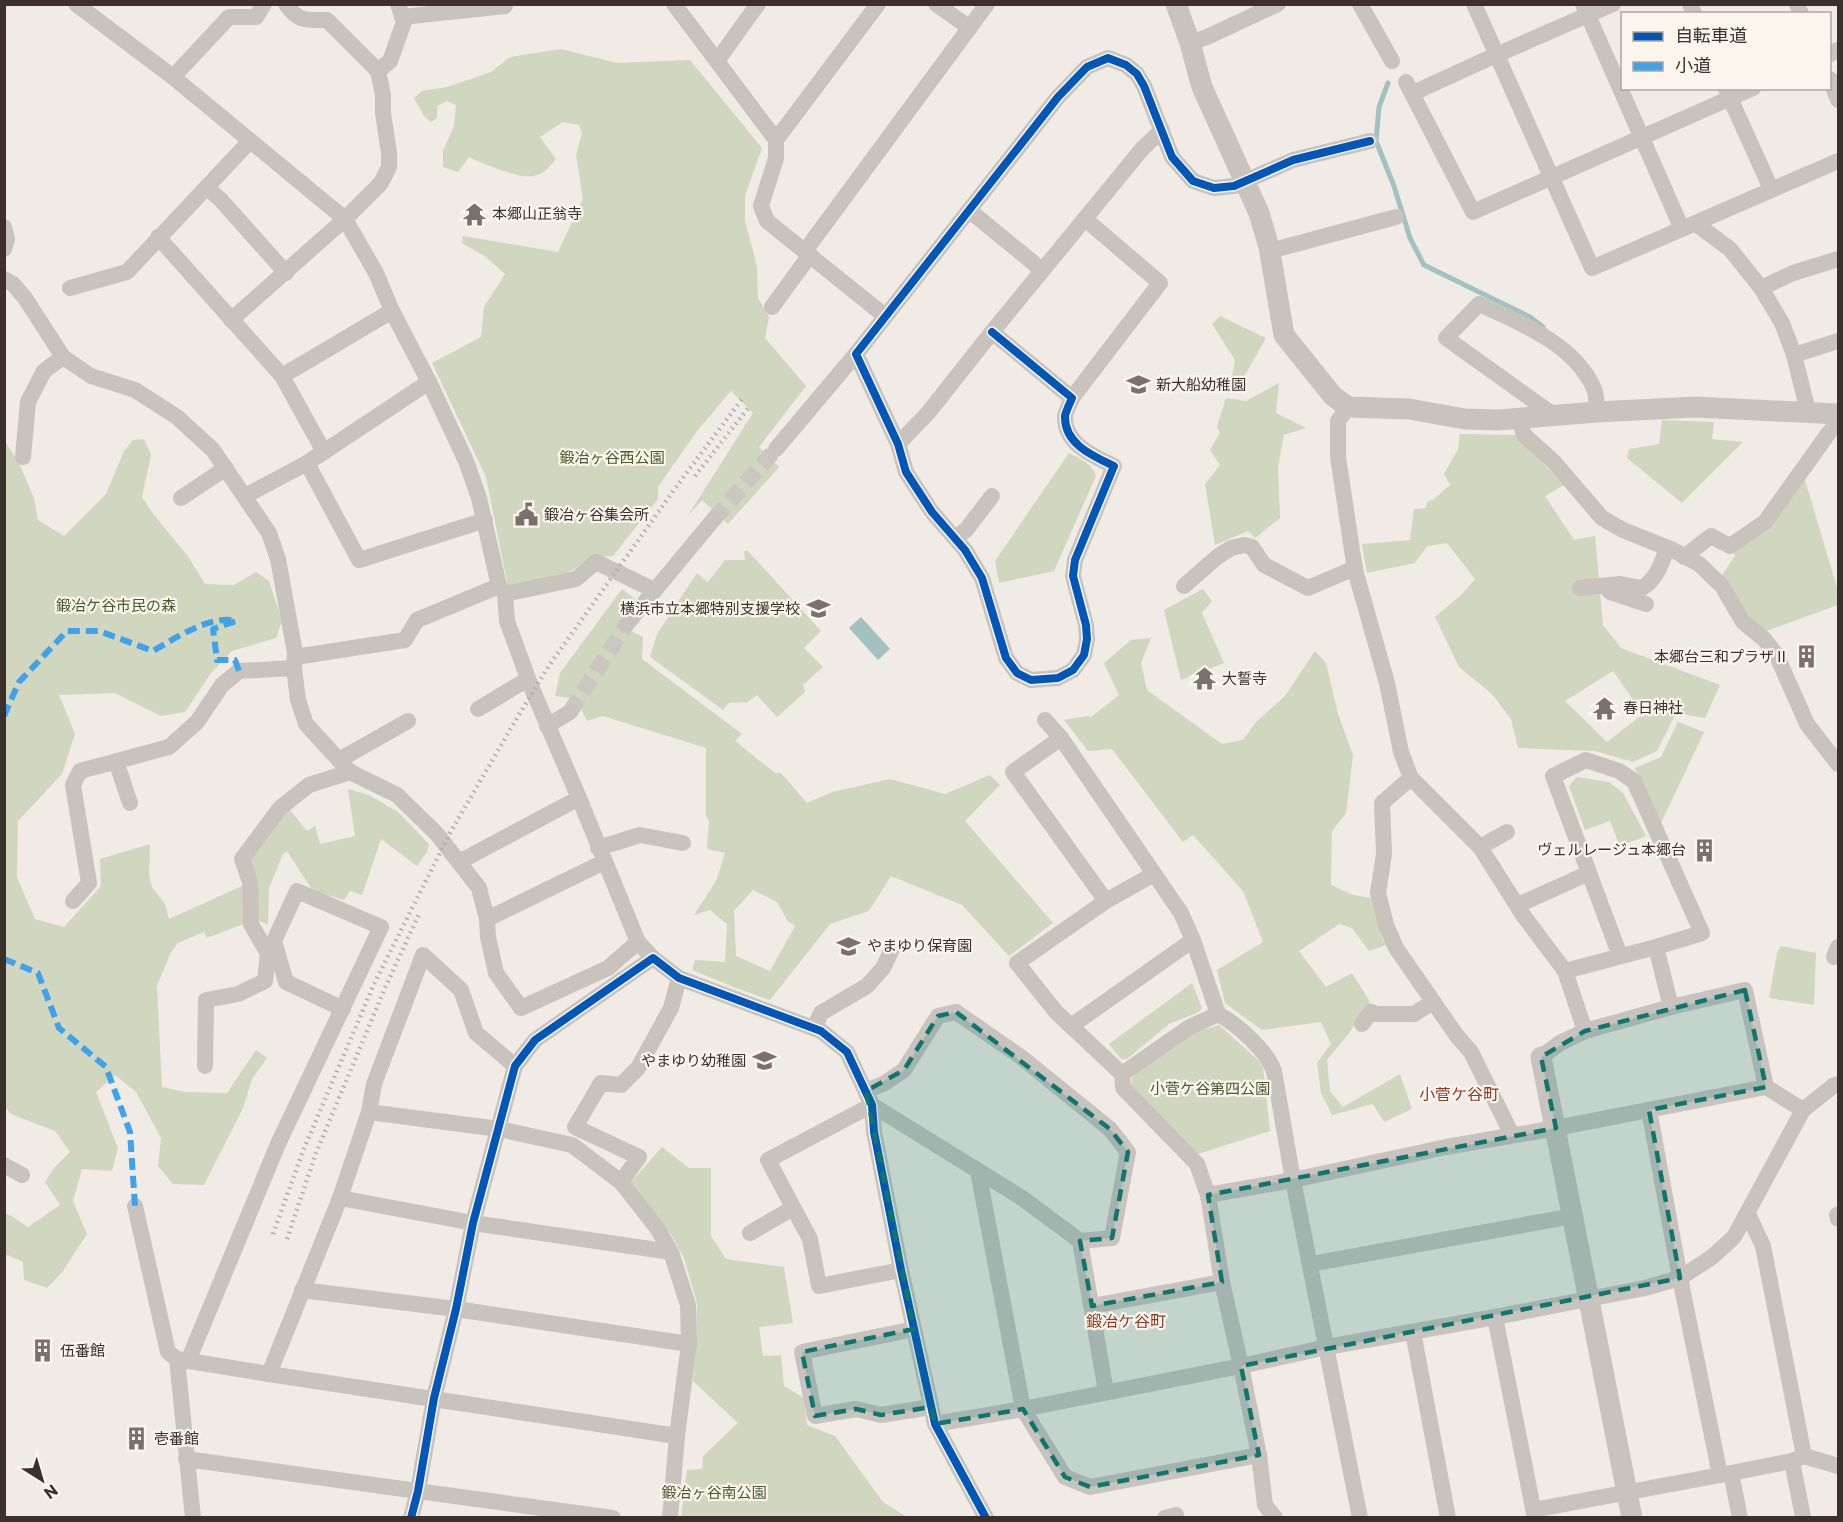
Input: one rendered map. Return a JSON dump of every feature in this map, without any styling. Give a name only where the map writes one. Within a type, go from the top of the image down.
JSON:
[{"type":"street","points":[[76,4],[173,77],[345,219],[376,273],[392,311],[466,461],[485,520],[507,621],[528,679],[638,942],[653,958],[679,978],[821,1031],[847,1052],[869,1098],[901,1270],[934,1424],[986,1518]]},
{"type":"street","points":[[173,77],[229,17],[256,17],[264,4]]},
{"type":"street","points":[[231,320],[345,219],[381,183],[389,167],[383,95],[378,71],[327,20],[306,20],[294,16],[286,4]]},
{"type":"street","points":[[674,4],[776,140],[776,158],[761,206],[767,221],[885,316]]},
{"type":"street","points":[[717,61],[758,4]]},
{"type":"street","points":[[776,140],[878,4]]},
{"type":"street","points":[[936,4],[969,28]]},
{"type":"street","points":[[772,307],[807,253],[987,4]]},
{"type":"street","points":[[1176,4],[1202,87],[1259,213],[1270,250],[1284,335],[1332,396],[1348,407],[1409,409],[1465,419],[1519,419],[1695,407],[1839,414]]},
{"type":"street","points":[[1190,43],[1278,4]]},
{"type":"street","points":[[1360,4],[1392,61]]},
{"type":"street","points":[[1474,4],[1592,268],[1839,161]]},
{"type":"street","points":[[1613,4],[1585,10],[1496,55],[1409,88],[1473,213],[1552,179],[1729,94],[1745,90]]},
{"type":"street","points":[[378,71],[390,61],[404,22],[400,11],[505,6]]},
{"type":"street","points":[[1585,10],[1642,137],[1689,226],[1730,249],[1761,288],[1782,323],[1794,355],[1808,411]]},
{"type":"street","points":[[776,449],[856,354],[1058,97],[1087,67],[1108,58],[1126,65],[1137,74],[1172,157],[1193,181],[1214,188],[1234,186],[1293,160],[1370,141]]},
{"type":"street","points":[[1831,81],[1839,100]]},
{"type":"street","points":[[1729,94],[1771,189]]},
{"type":"street","points":[[898,444],[928,413],[1142,149],[1162,130]]},
{"type":"street","points":[[70,288],[127,272],[250,141]]},
{"type":"street","points":[[207,188],[220,199],[286,273]]},
{"type":"street","points":[[970,211],[1042,270]]},
{"type":"street","points":[[1270,250],[1396,217]]},
{"type":"street","points":[[856,354],[898,444],[906,472],[932,512],[965,550],[982,578],[1006,658],[1017,673],[1031,680],[1058,678],[1072,670],[1084,655],[1087,639],[1086,625],[1073,576],[1075,560],[1114,466],[1084,452],[1069,435],[1065,416],[1072,398],[1160,283],[1085,219]]},
{"type":"street","points":[[4,228],[7,239],[4,249]]},
{"type":"street","points":[[158,237],[282,376],[324,452]]},
{"type":"street","points":[[1761,288],[1793,273],[1839,259]]},
{"type":"street","points":[[4,279],[13,284],[25,298],[63,357],[91,376],[135,390],[177,417],[213,450],[226,468],[269,532],[278,559],[290,618],[300,712],[306,724],[345,766],[397,795],[437,834],[479,888],[488,919],[488,937],[496,973],[521,1008],[608,968],[638,942]]},
{"type":"street","points":[[1555,416],[1446,338],[1479,304],[1530,327],[1572,357],[1595,390],[1597,412]]},
{"type":"street","points":[[282,376],[392,311]]},
{"type":"street","points":[[992,332],[1072,398]]},
{"type":"street","points":[[1794,355],[1839,341]]},
{"type":"street","points":[[23,457],[28,402],[44,371],[63,357]]},
{"type":"street","points":[[245,496],[307,463],[429,382]]},
{"type":"street","points":[[1348,407],[1338,421],[1338,457],[1355,568],[1387,682],[1401,752],[1411,778],[1480,847],[1565,971],[1585,1030]]},
{"type":"street","points":[[1519,419],[1524,435],[1554,462],[1602,518],[1623,530],[1699,564],[1722,586],[1743,622],[1764,639],[1776,654],[1807,724],[1839,764]]},
{"type":"street","points":[[1684,557],[1711,536],[1730,546],[1765,522],[1839,422]]},
{"type":"street","points":[[307,463],[359,560],[485,520]]},
{"type":"street","points":[[181,498],[226,468]]},
{"type":"street","points":[[955,538],[966,530],[992,496]]},
{"type":"street","points":[[626,625],[714,519]]},
{"type":"street","points":[[1184,586],[1217,557],[1231,548],[1244,544],[1252,547],[1264,565],[1308,588],[1355,568]]},
{"type":"street","points":[[1580,588],[1620,584],[1642,588],[1650,583],[1662,563],[1667,548]]},
{"type":"street","points":[[73,901],[89,883],[73,785],[80,771],[169,747],[197,723],[222,686],[239,671],[295,663],[405,640],[417,620],[502,590],[576,579],[596,562],[654,590]]},
{"type":"street","points":[[1605,586],[1610,592],[1646,604]]},
{"type":"street","points":[[478,710],[528,679]]},
{"type":"street","points":[[548,726],[570,712]]},
{"type":"street","points":[[1045,720],[1061,738],[1181,913],[1193,940],[1218,1014],[1229,1020],[1270,1059],[1360,1518]]},
{"type":"street","points":[[205,1066],[206,1000],[238,994],[265,981],[268,954],[251,924],[250,882],[242,859],[287,802],[309,785],[345,766],[408,721]]},
{"type":"street","points":[[1061,738],[1013,772],[1106,901]]},
{"type":"street","points":[[1565,971],[1656,947],[1702,933],[1634,781],[1619,771],[1586,760],[1553,776],[1620,956]]},
{"type":"street","points":[[116,761],[130,803]]},
{"type":"street","points":[[1411,778],[1382,803],[1384,854],[1378,893],[1386,925],[1396,948],[1457,1036],[1471,1052],[1512,1135]]},
{"type":"street","points":[[459,862],[579,798]]},
{"type":"street","points":[[1480,847],[1508,832]]},
{"type":"street","points":[[488,919],[640,835],[683,843]]},
{"type":"street","points":[[1518,905],[1589,873]]},
{"type":"street","points":[[1154,874],[1106,901],[1017,963],[1056,1012],[1122,1074],[1123,1088],[1197,1164],[1208,1195],[1222,1282],[1259,1455],[1265,1505],[1275,1518]]},
{"type":"street","points":[[193,1518],[186,1459],[183,1360],[278,1144],[343,1009],[381,927],[297,891],[274,941],[286,982],[343,1009]]},
{"type":"street","points":[[1071,1026],[1193,940]]},
{"type":"street","points":[[814,1028],[821,1013],[867,986],[883,968],[893,947]]},
{"type":"street","points":[[1656,947],[1671,1007]]},
{"type":"street","points":[[269,1374],[340,1198],[369,1112],[374,1084],[423,955],[461,990],[476,1033],[515,1066]]},
{"type":"street","points":[[411,1518],[434,1398],[456,1309],[473,1223],[515,1066],[535,1040],[653,958]]},
{"type":"street","points":[[621,1182],[639,1156],[575,1127],[601,1083],[621,1085],[638,1068],[671,1008],[679,978]]},
{"type":"street","points":[[1632,1518],[1541,1057],[1560,1043],[1585,1030],[1745,990],[1766,1087]]},
{"type":"street","points":[[1362,1024],[1371,1012],[1414,1014],[1433,1002]]},
{"type":"street","points":[[869,1098],[1022,1198],[1080,1241],[1112,1238],[1128,1152],[1110,1129],[1021,1058],[956,1012],[938,1016],[904,1070],[869,1098],[768,1160],[810,1239],[819,1286],[901,1270]]},
{"type":"street","points":[[1122,1074],[1188,1028],[1218,1014]]},
{"type":"street","points":[[934,1424],[1023,1410],[1327,1347],[1644,1288],[1680,1278],[1712,1257],[1734,1237],[1803,1110],[1833,1086],[1839,1084]]},
{"type":"street","points":[[1208,1195],[1293,1180],[1446,1147],[1766,1087],[1803,1110]]},
{"type":"street","points":[[1649,1110],[1680,1278],[1725,1474],[1740,1518]]},
{"type":"street","points":[[369,1112],[499,1129],[572,1145],[621,1182],[657,1228],[670,1252],[688,1305],[689,1344],[677,1436],[670,1518]]},
{"type":"street","points":[[4,1165],[22,1175]]},
{"type":"street","points":[[978,1171],[1023,1410],[1065,1478],[1089,1487],[1259,1455]]},
{"type":"street","points":[[340,1198],[473,1223],[670,1252]]},
{"type":"street","points":[[135,1206],[168,1352],[183,1360],[677,1436]]},
{"type":"street","points":[[760,1232],[794,1208]]},
{"type":"street","points":[[1748,1214],[1762,1246],[1798,1458],[1803,1517]]},
{"type":"street","points":[[1311,1264],[1573,1216]]},
{"type":"street","points":[[1080,1241],[1106,1392]]},
{"type":"street","points":[[1092,1306],[1222,1282]]},
{"type":"street","points":[[302,1290],[456,1309],[689,1344]]},
{"type":"street","points":[[1495,1317],[1534,1514],[1798,1458],[1839,1466]]},
{"type":"street","points":[[914,1329],[802,1352],[815,1416],[856,1410],[881,1415],[931,1407]]},
{"type":"street","points":[[1413,1332],[1448,1518]]},
{"type":"street","points":[[186,1459],[613,1518]]},
{"type":"highlighted area","points":[[1745,990],[1766,1087],[1649,1110],[1680,1278],[1241,1366],[1259,1455],[1090,1487],[1065,1477],[1023,1409],[935,1424],[931,1407],[881,1415],[856,1409],[815,1416],[802,1352],[914,1329],[866,1091],[904,1070],[938,1016],[956,1012],[1110,1129],[1128,1152],[1112,1238],[1080,1241],[1092,1306],[1222,1282],[1208,1195],[1556,1128],[1541,1057],[1585,1031]]},
{"type":"green space","name":"鍛冶ヶ谷西公園","points":[[561,49],[617,63],[690,60],[762,148],[745,196],[745,221],[757,266],[758,298],[769,317],[765,338],[806,386],[759,447],[779,467],[728,524],[702,500],[687,517],[753,413],[731,391],[697,431],[658,487],[658,499],[613,556],[590,558],[568,573],[508,587],[486,477],[432,363],[481,337],[484,307],[505,274],[486,257],[462,243],[463,236],[558,252],[583,199],[576,155],[582,133],[579,125],[563,122],[540,137],[556,159],[538,175],[521,176],[469,157],[458,172],[443,167],[443,151],[454,126],[456,105],[447,101],[437,106],[437,118],[431,122],[424,116],[414,98],[422,91],[447,87],[491,72],[510,57]]},
{"type":"green space","points":[[1220,316],[1266,338],[1238,387],[1231,381],[1235,360],[1212,324]]},
{"type":"green space","points":[[1279,383],[1276,413],[1306,428],[1284,435],[1278,467],[1280,518],[1255,538],[1248,531],[1215,545],[1205,484],[1220,465],[1210,450],[1220,433],[1217,426],[1226,398],[1246,401]]},
{"type":"green space","points":[[1662,420],[1714,422],[1712,439],[1743,442],[1682,503],[1627,458],[1629,449],[1659,444]]},
{"type":"green space","points":[[1460,434],[1516,435],[1564,485],[1545,496],[1574,540],[1595,536],[1603,625],[1621,648],[1720,685],[1705,718],[1676,713],[1657,751],[1633,762],[1595,751],[1518,748],[1511,719],[1492,694],[1459,667],[1435,617],[1461,595],[1475,579],[1447,543],[1427,546],[1415,563],[1367,573],[1362,544],[1410,540],[1414,509],[1426,508],[1428,501],[1433,500],[1450,485],[1444,474],[1458,449]],"holes":[[[1613,671],[1643,714],[1607,742],[1565,701]]]},
{"type":"green space","name":"鍛冶ケ谷市民の森","points":[[144,439],[151,455],[142,497],[187,555],[205,584],[234,585],[256,572],[269,581],[282,621],[276,638],[232,651],[211,673],[185,712],[161,716],[115,693],[59,695],[75,734],[62,774],[18,821],[17,877],[35,919],[64,927],[101,886],[100,859],[150,844],[149,874],[152,887],[165,904],[169,919],[242,886],[246,923],[207,938],[204,932],[178,943],[171,952],[157,986],[162,1087],[185,1092],[227,1093],[256,1050],[267,1058],[252,1079],[243,1108],[204,1185],[173,1184],[158,1166],[161,1138],[136,1092],[115,1075],[96,1092],[118,1148],[112,1171],[82,1169],[73,1201],[87,1234],[63,1271],[47,1288],[24,1280],[23,1262],[5,1254],[5,1214],[28,1227],[60,1205],[45,1182],[54,1168],[70,1152],[55,1131],[11,1114],[5,1107],[4,440],[19,463],[34,498],[38,520],[64,536],[106,494],[124,451],[133,440]]},
{"type":"green space","points":[[1069,453],[1089,465],[1096,476],[1054,571],[999,583],[995,561]]},
{"type":"green space","points":[[1805,480],[1838,591],[1838,605],[1766,631],[1751,623],[1722,575],[1735,556],[1731,549]]},
{"type":"green space","points":[[744,551],[748,551],[821,631],[804,648],[823,667],[803,685],[805,692],[777,717],[757,695],[746,703],[729,703],[723,710],[650,657],[657,634],[697,573],[708,582],[725,560],[745,560]]},
{"type":"green space","points":[[622,589],[638,601],[620,626],[643,637],[642,659],[742,734],[735,741],[775,773],[781,773],[807,803],[832,792],[890,779],[945,794],[990,775],[1000,785],[965,821],[1053,923],[1009,956],[962,905],[891,876],[869,911],[830,924],[770,1000],[692,970],[695,960],[725,962],[727,924],[710,910],[694,915],[716,881],[725,853],[707,849],[709,821],[706,816],[706,748],[603,716],[587,721],[576,699],[555,696],[560,673]],"holes":[[[753,890],[777,902],[787,920],[795,926],[770,971],[736,956],[734,911]]]},
{"type":"green space","points":[[1203,589],[1212,601],[1202,613],[1224,663],[1181,680],[1164,610]]},
{"type":"green space","points":[[1151,638],[1141,663],[1147,690],[1222,744],[1243,740],[1256,722],[1285,696],[1315,651],[1326,663],[1338,714],[1353,755],[1346,813],[1332,831],[1331,885],[1353,895],[1371,898],[1386,945],[1369,951],[1352,928],[1339,924],[1299,951],[1326,987],[1352,973],[1370,1002],[1327,1060],[1330,1091],[1343,1107],[1400,1074],[1412,1109],[1384,1122],[1373,1104],[1332,1115],[1321,1093],[1317,1063],[1331,1044],[1321,1022],[1262,1030],[1225,1003],[1217,970],[1263,942],[1243,891],[1193,835],[1183,842],[1112,749],[1088,751],[1064,720],[1091,717],[1119,695],[1104,663],[1131,640]]},
{"type":"green space","points":[[1678,722],[1704,732],[1661,823],[1635,768],[1661,757]]},
{"type":"green space","points":[[1577,777],[1609,782],[1623,793],[1646,836],[1620,846],[1610,821],[1585,830],[1569,786]]},
{"type":"green space","points":[[348,789],[369,795],[398,812],[429,844],[427,852],[417,866],[381,839],[362,895],[350,891],[344,900],[313,891],[287,851],[283,854],[269,888],[268,925],[258,920],[250,860],[289,809],[307,831],[315,826],[320,844],[355,836]]},
{"type":"green space","points":[[1781,946],[1816,953],[1814,1005],[1769,998],[1777,953]]},
{"type":"green space","points":[[1192,983],[1202,1008],[1199,1012],[1169,1024],[1127,1059],[1121,1059],[1109,1044]]},
{"type":"green space","name":"小菅ケ谷第四公園","points":[[1219,1025],[1263,1067],[1270,1131],[1198,1154],[1131,1086],[1132,1075],[1193,1033]]},
{"type":"green space","name":"鍛冶ヶ谷南公園","points":[[662,1147],[689,1168],[711,1168],[711,1236],[726,1259],[784,1267],[793,1323],[759,1327],[763,1356],[781,1355],[784,1386],[804,1398],[807,1425],[835,1436],[883,1502],[907,1517],[681,1517],[687,1470],[702,1469],[703,1456],[738,1423],[693,1381],[697,1303],[684,1258],[672,1236],[631,1182]]},
{"type":"water","points":[[861,617],[890,649],[878,660],[849,628]]},
{"type":"waterway","points":[[1388,83],[1379,107],[1376,141],[1394,186],[1410,238],[1424,265],[1530,317],[1543,327]]},
{"type":"tunnel","points":[[714,519],[776,449]]},
{"type":"tunnel","points":[[570,712],[626,625]]},
{"type":"railway","points":[[273,1234],[303,1151],[374,984],[451,831],[548,667],[742,399]]},
{"type":"railway","points":[[695,476],[749,407]]},
{"type":"railway","points":[[287,1239],[316,1153],[385,988],[420,912]]},
{"type":"marked path","points":[[4,716],[19,682],[67,631],[99,631],[153,651],[204,624],[215,621],[236,621],[213,629],[217,660],[235,660],[239,671]]},
{"type":"marked path","points":[[4,959],[38,973],[59,1028],[106,1067],[130,1132],[135,1206]]},
{"type":"cycle path","points":[[992,332],[1072,398],[1065,416],[1069,434],[1081,448],[1114,466],[1075,560],[1073,576],[1086,625],[1087,639],[1084,655],[1073,670],[1058,678],[1031,680],[1017,673],[1006,658],[982,578],[965,550],[932,512],[906,472],[898,444],[856,354],[1058,97],[1087,67],[1108,58],[1126,65],[1137,74],[1172,157],[1193,181],[1214,188],[1234,186],[1293,160],[1370,141]]},
{"type":"cycle path","points":[[411,1518],[434,1398],[456,1309],[473,1223],[515,1066],[535,1040],[653,958],[679,978],[821,1031],[847,1052],[872,1105],[874,1132],[901,1270],[935,1424],[986,1518]]},
{"type":"place","name":"本郷山正翁寺","points":[[474,214]]},
{"type":"place","name":"新大船幼稚園","points":[[1138,385]]},
{"type":"place","name":"鍛冶ヶ谷集会所","points":[[526,515]]},
{"type":"place","name":"横浜市立本郷特別支援学校","points":[[818,609]]},
{"type":"place","name":"本郷台三和プラザⅡ","points":[[1807,657]]},
{"type":"place","name":"大誓寺","points":[[1204,679]]},
{"type":"place","name":"春日神社","points":[[1605,708]]},
{"type":"place","name":"ヴェルレージュ本郷台","points":[[1704,850]]},
{"type":"place","name":"やまゆり保育園","points":[[849,946]]},
{"type":"place","name":"やまゆり幼稚園","points":[[764,1061]]},
{"type":"place","name":"伍番館","points":[[42,1351]]},
{"type":"place","name":"壱番館","points":[[136,1439]]},
{"type":"district","name":"小菅ケ谷町","points":[[1459,1094]]},
{"type":"district","name":"鍛冶ケ谷町","points":[[1126,1321]]}]
